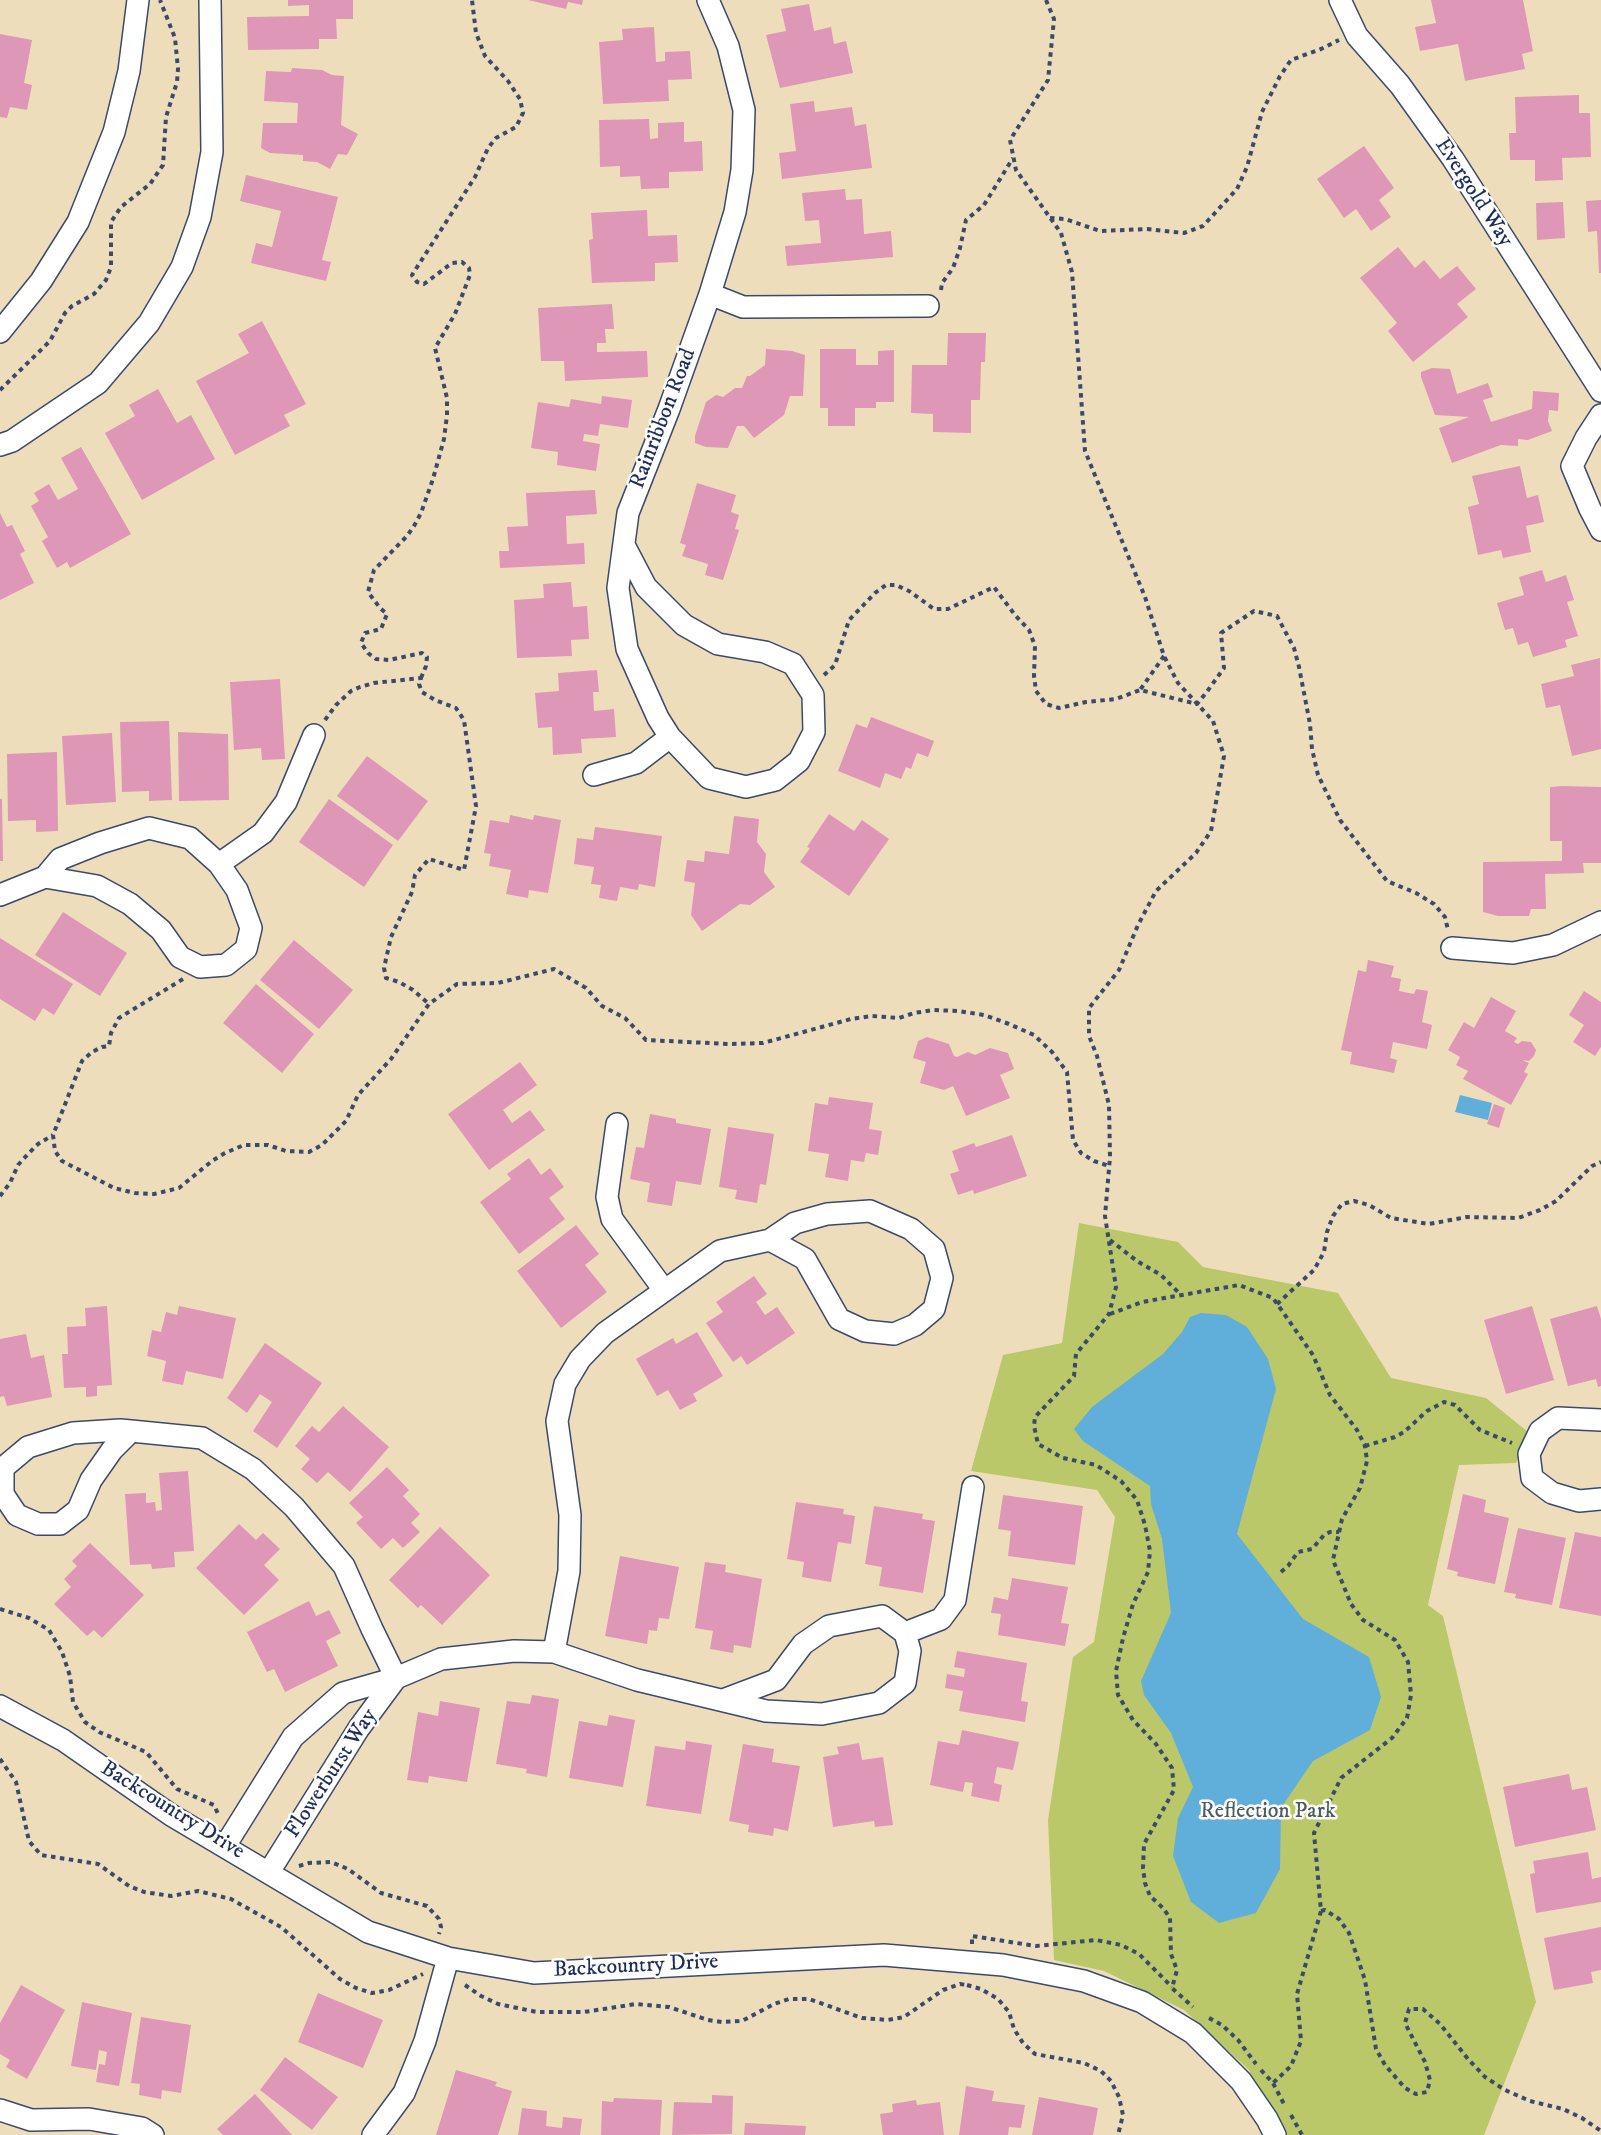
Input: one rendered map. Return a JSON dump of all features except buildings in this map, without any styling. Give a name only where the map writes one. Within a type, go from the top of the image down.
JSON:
[{"type":"street","points":[[0,332],[41,281],[78,222],[114,132],[129,71],[138,0]]},
{"type":"street","points":[[0,445],[12,441],[98,383],[149,323],[182,267],[200,217],[212,152],[210,0]]},
{"type":"street","name":"Rainribbon Road","points":[[624,545],[646,587],[684,626],[718,644],[765,652],[793,664],[813,694],[813,732],[799,761],[775,780],[746,786],[709,778],[670,737],[658,718],[627,649],[618,588],[628,513],[669,409],[710,294],[735,212],[742,170],[744,110],[728,46],[708,0]]},
{"type":"street","name":"Evergold Way","points":[[1340,0],[1357,36],[1400,85],[1453,159],[1601,391]]},
{"type":"street","points":[[710,294],[743,307],[928,306]]},
{"type":"street","points":[[1601,415],[1572,466],[1601,530]]},
{"type":"street","points":[[219,864],[263,833],[286,802],[314,735]]},
{"type":"street","points":[[594,775],[636,763],[670,737]]},
{"type":"street","points":[[0,895],[45,877],[60,859],[100,843],[149,828],[190,838],[219,864],[237,890],[251,928],[246,949],[226,964],[200,967],[180,957],[161,930],[130,904],[97,886],[45,877]]},
{"type":"street","points":[[1452,948],[1513,953],[1553,945],[1601,922]]},
{"type":"street","points":[[617,1124],[607,1197],[612,1219],[664,1290]]},
{"type":"street","points":[[554,1652],[569,1571],[570,1515],[557,1421],[566,1384],[580,1359],[605,1333],[720,1251],[770,1240],[795,1223],[827,1214],[870,1211],[911,1229],[934,1249],[942,1278],[934,1309],[915,1325],[894,1334],[865,1331],[839,1319],[805,1260],[770,1240]]},
{"type":"street","points":[[1601,1420],[1558,1418],[1540,1431],[1529,1454],[1532,1478],[1552,1493],[1579,1501],[1601,1499]]},
{"type":"street","points":[[131,1431],[112,1450],[91,1480],[78,1510],[60,1524],[38,1524],[17,1515],[3,1494],[3,1468],[28,1447],[73,1433],[120,1430],[131,1431],[202,1438],[253,1469],[294,1507],[344,1566],[396,1678]]},
{"type":"street","points":[[723,1700],[776,1680],[803,1644],[829,1626],[882,1616],[905,1633],[941,1619],[955,1600],[973,1487]]},
{"type":"street","name":"Flowerburst Way","points":[[225,1845],[293,1737],[343,1693],[396,1678],[441,1659],[514,1651],[554,1652],[637,1680],[766,1711],[822,1714],[879,1704],[905,1683],[910,1651],[905,1633]]},
{"type":"street","name":"Flowerburst Way","points":[[269,1872],[359,1728],[396,1678]]},
{"type":"street","name":"Backcountry Drive","points":[[1,1705],[63,1740],[171,1815],[368,1932],[534,1973],[884,1954],[1003,1965],[1084,1981],[1142,2002],[1193,2033],[1241,2080],[1275,2135]]},
{"type":"street","points":[[373,2135],[404,2093],[425,2041],[442,1950]]},
{"type":"street","points":[[0,2110],[31,2120],[89,2119],[142,2128],[153,2135]]},
{"type":"path","points":[[0,390],[50,341],[65,313],[72,306],[94,294],[106,280],[111,267],[111,222],[121,207],[150,184],[163,165],[166,117],[177,82],[178,69],[175,38],[160,0]]},
{"type":"path","points":[[429,1004],[413,990],[386,978],[385,957],[391,937],[412,892],[416,875],[429,859],[464,870],[476,806],[464,720],[456,708],[422,692],[419,684],[427,657],[422,653],[388,660],[376,659],[361,643],[365,633],[381,629],[387,614],[368,592],[374,570],[414,526],[433,479],[444,439],[447,415],[447,398],[435,348],[454,314],[470,275],[469,268],[462,262],[452,263],[424,284],[417,282],[412,275],[475,177],[488,148],[496,138],[516,127],[523,113],[520,99],[508,81],[485,56],[476,33],[472,0]]},
{"type":"path","points":[[1046,0],[1054,19],[1047,80],[1010,140],[1016,170],[1061,234],[1072,272],[1085,450],[1145,597],[1164,656],[1178,683],[1213,721],[1224,756],[1211,831],[1196,853],[1156,891],[1138,925],[1119,970],[1089,1008],[1089,1036],[1097,1056],[1109,1105],[1109,1166],[1105,1216],[1116,1287],[1109,1314],[1076,1354],[1074,1376],[1035,1417],[1034,1426],[1038,1444],[1063,1458],[1096,1465],[1121,1481],[1137,1500],[1145,1526],[1150,1551],[1148,1572],[1133,1604],[1116,1671],[1118,1695],[1133,1720],[1156,1744],[1172,1768],[1174,1790],[1144,1844],[1143,1868],[1150,1896],[1164,1908],[1170,1918],[1171,1954],[1177,1970],[1173,1988]]},
{"type":"path","points":[[1050,218],[1065,219],[1100,231],[1147,229],[1184,232],[1203,226],[1237,189],[1247,167],[1262,112],[1280,76],[1291,60],[1340,40],[1357,36]]},
{"type":"path","points":[[942,283],[953,268],[966,219],[984,205],[1013,157]]},
{"type":"path","points":[[807,685],[822,677],[835,665],[849,620],[886,585],[896,585],[909,591],[934,609],[948,609],[994,586],[1029,630],[1035,646],[1036,691],[1046,704],[1059,708],[1116,699],[1140,690],[1164,656]]},
{"type":"path","points":[[1197,704],[1224,668],[1221,633],[1254,611],[1277,616],[1294,648],[1299,667],[1318,775],[1340,820],[1387,881],[1416,893],[1434,904],[1445,917],[1452,948]]},
{"type":"path","points":[[314,735],[336,705],[351,691],[374,683],[421,678]]},
{"type":"path","points":[[1140,690],[1197,704]]},
{"type":"path","points":[[191,963],[186,978],[119,1018],[111,1033],[109,1046],[92,1052],[82,1061],[53,1136],[55,1151],[62,1161],[114,1188],[135,1193],[154,1194],[178,1188],[212,1161],[244,1145],[268,1145],[286,1151],[309,1152],[322,1145],[346,1121],[358,1095],[391,1059],[429,1004],[457,984],[498,983],[554,969],[586,988],[602,1006],[625,1018],[646,1040],[730,1044],[763,1043],[851,1019],[872,1016],[899,1018],[934,1010],[958,1011],[984,1016],[1034,1035],[1052,1052],[1067,1072],[1073,1140],[1081,1153],[1109,1166]]},
{"type":"path","points":[[0,1196],[23,1160],[38,1144],[53,1136]]},
{"type":"path","points":[[1276,1304],[1314,1270],[1324,1252],[1326,1232],[1342,1204],[1354,1201],[1369,1205],[1391,1218],[1429,1224],[1467,1217],[1518,1218],[1540,1210],[1556,1200],[1592,1166],[1601,1162]]},
{"type":"path","points":[[1110,1240],[1137,1261],[1161,1275],[1181,1296]]},
{"type":"path","points":[[1109,1314],[1142,1302],[1239,1285],[1273,1298],[1313,1355],[1330,1395],[1357,1430],[1365,1446],[1367,1461],[1360,1488],[1342,1519],[1334,1560],[1342,1586],[1351,1604],[1363,1620],[1395,1640],[1408,1662],[1411,1695],[1407,1718],[1392,1738],[1341,1778],[1314,1833],[1321,1911],[1298,1994],[1302,2042],[1291,2066],[1255,2100]]},
{"type":"path","points":[[1365,1446],[1404,1432],[1427,1411],[1444,1402],[1455,1405],[1480,1430],[1532,1449]]},
{"type":"path","points":[[1281,1572],[1298,1552],[1312,1549],[1324,1535],[1330,1532],[1339,1532]]},
{"type":"path","points":[[0,1609],[29,1618],[49,1630],[62,1652],[70,1676],[73,1702],[85,1722],[99,1731],[146,1752],[177,1789],[214,1805],[221,1821]]},
{"type":"path","points":[[0,1759],[16,1782],[29,1841],[41,1854],[98,1864],[129,1886],[144,1892],[171,1896],[198,1891],[231,1899],[281,1927],[340,1979],[372,1993],[389,1990],[426,1973]]},
{"type":"path","points":[[298,1866],[331,1862],[348,1869],[381,1893],[427,1906],[439,1918],[442,1950]]},
{"type":"path","points":[[1321,1911],[1325,1910],[1339,1919],[1349,1933],[1365,1980],[1376,2049],[1385,2065],[1405,2088],[1416,2094],[1427,2092],[1430,2080],[1425,2062],[1405,2023],[1409,2009],[1424,2009],[1440,2024],[1485,2077],[1505,2090],[1530,2101],[1563,2109],[1601,2131]]},
{"type":"path","points":[[967,1985],[972,1936],[1036,1947],[1096,1940],[1121,1945],[1139,1954],[1199,2013]]},
{"type":"path","points":[[465,1985],[498,2004],[537,2012],[584,2012],[636,2004],[655,2005],[722,2022],[742,2020],[789,1999],[809,1999],[862,2018],[888,2020],[904,2017],[943,1990],[960,1984],[967,1985],[981,1989],[998,1999],[1009,2012],[1014,2029],[1023,2043],[1035,2054],[1084,2063],[1101,2071],[1111,2081],[1119,2097],[1123,2115],[1118,2135]]},
{"type":"path","points":[[1207,2017],[1222,2025],[1238,2040],[1272,2083],[1302,2135]]},
{"type":"green space","name":"Reflection Park","points":[[1079,1223],[1178,1242],[1203,1267],[1338,1293],[1391,1378],[1486,1398],[1528,1432],[1516,1463],[1459,1465],[1428,1605],[1443,1616],[1536,2002],[1484,2135],[1280,2135],[1249,2070],[1184,2010],[1104,1971],[1054,1960],[1048,1820],[1073,1657],[1094,1642],[1115,1517],[1097,1490],[971,1471],[1003,1355],[1062,1343]]},
{"type":"water","points":[[1460,1095],[1492,1103],[1488,1120],[1455,1112]]},
{"type":"water","points":[[1201,1313],[1226,1315],[1247,1327],[1268,1359],[1276,1389],[1237,1534],[1303,1619],[1369,1657],[1381,1697],[1370,1730],[1313,1761],[1281,1808],[1280,1869],[1256,1913],[1219,1923],[1191,1902],[1173,1856],[1178,1818],[1193,1787],[1171,1733],[1144,1695],[1141,1681],[1171,1613],[1162,1539],[1151,1504],[1150,1486],[1083,1441],[1074,1429],[1092,1407],[1163,1354],[1182,1332],[1190,1317]]}]
